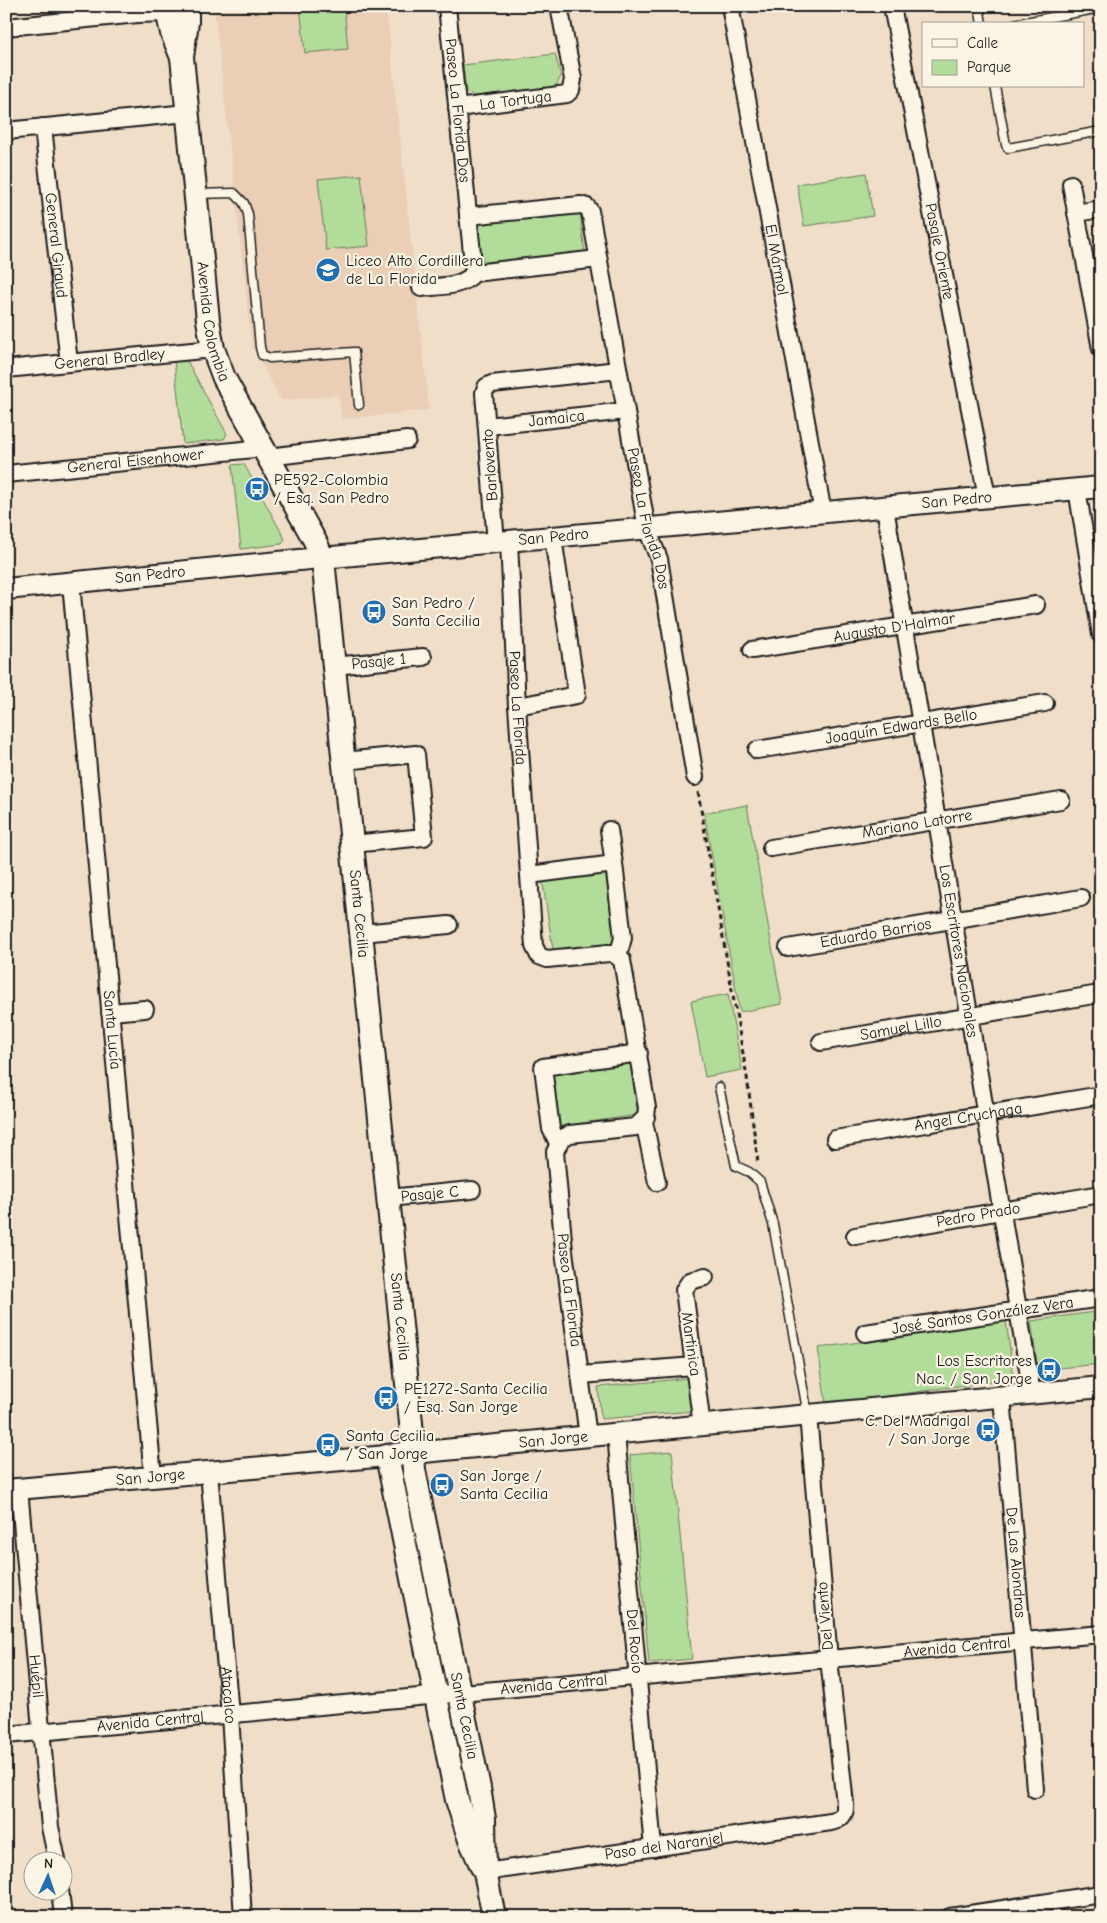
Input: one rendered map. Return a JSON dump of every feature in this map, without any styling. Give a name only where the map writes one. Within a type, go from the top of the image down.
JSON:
[{"type":"main road","name":"Avenida Colombia","points":[[173,8],[172,33],[182,58],[208,320],[213,349],[224,378],[315,541],[322,559]]},
{"type":"main road","name":"Santa Cecilia","points":[[322,559],[414,1470],[484,1819],[485,1872],[494,1917]]},
{"type":"main road","name":"San Jorge","points":[[387,1456],[413,1453]]},
{"type":"main road","name":"Santa Cecilia","points":[[387,1456],[458,1800],[470,1840],[485,1872]]},
{"type":"street","name":"Paseo La Florida Dos","points":[[447,6],[474,273]]},
{"type":"street","name":"La Tortuga","points":[[457,108],[562,96],[572,90],[573,79],[559,6]]},
{"type":"street","name":"El Mármol","points":[[730,6],[823,513]]},
{"type":"street","name":"Pasaje Oriente","points":[[892,6],[987,497]]},
{"type":"street","points":[[6,27],[138,14],[173,8]]},
{"type":"street","points":[[6,131],[187,113]]},
{"type":"street","name":"General Giraud","points":[[43,127],[69,363]]},
{"type":"street","points":[[1071,184],[1101,349]]},
{"type":"street","name":"Paseo La Florida Dos","points":[[468,216],[584,206],[590,211],[647,529],[659,559],[696,777]]},
{"type":"street","points":[[1076,214],[1101,209]]},
{"type":"street","points":[[421,288],[459,284],[474,273],[598,259]]},
{"type":"street","name":"General Bradley","points":[[6,369],[213,349]]},
{"type":"street","name":"Barlovento","points":[[502,543],[487,426],[484,393],[486,387],[492,384],[618,370]]},
{"type":"street","name":"Jamaica","points":[[487,426],[626,412]]},
{"type":"street","name":"General Eisenhower","points":[[6,474],[407,440]]},
{"type":"street","name":"San Pedro","points":[[6,589],[1101,487]]},
{"type":"street","points":[[1077,489],[1101,635]]},
{"type":"street","name":"Los Escritores Nacionales","points":[[885,507],[1032,1394]]},
{"type":"street","points":[[517,706],[577,695],[553,538]]},
{"type":"street","name":"Paseo La Florida","points":[[502,543],[517,706],[534,946],[539,956],[550,959],[609,953],[618,956]]},
{"type":"street","name":"Santa Lucía","points":[[71,583],[153,1477]]},
{"type":"street","name":"Augusto D'Halmar","points":[[752,650],[1036,605]]},
{"type":"street","name":"Pasaje 1","points":[[334,666],[423,657]]},
{"type":"street","name":"Joaquín Edwards Bello","points":[[757,750],[1045,703]]},
{"type":"street","points":[[343,761],[416,754],[424,837],[352,844]]},
{"type":"street","name":"Mariano Latorre","points":[[771,848],[1061,800]]},
{"type":"street","points":[[609,830],[623,938],[618,956],[624,964],[647,1108],[644,1122],[657,1182]]},
{"type":"street","points":[[529,875],[614,864]]},
{"type":"street","name":"Eduardo Barrios","points":[[788,948],[1081,898]]},
{"type":"street","points":[[361,934],[449,925]]},
{"type":"street","name":"Samuel Lillo","points":[[821,1042],[1099,994]]},
{"type":"street","points":[[110,1012],[145,1009]]},
{"type":"street","name":"Paseo La Florida","points":[[588,1437],[564,1250],[555,1157],[558,1143],[551,1129],[543,1067],[639,1053]]},
{"type":"street","name":"Ángel Cruchaga","points":[[835,1139],[1101,1094]]},
{"type":"street","points":[[558,1143],[570,1134],[631,1128],[644,1122]]},
{"type":"street","name":"Pasaje C","points":[[388,1198],[472,1190]]},
{"type":"street","name":"Pedro Prado","points":[[855,1236],[1101,1194]]},
{"type":"street","name":"Martinica","points":[[702,1426],[684,1290],[690,1281],[705,1277]]},
{"type":"street","name":"José Santos González Vera","points":[[865,1333],[1101,1298]]},
{"type":"street","points":[[580,1375],[694,1366]]},
{"type":"street","name":"San Jorge","points":[[413,1453],[1101,1388]]},
{"type":"street","name":"De Las Alondras","points":[[1002,1397],[1035,1788]]},
{"type":"street","name":"Del Viento","points":[[808,1415],[829,1659],[845,1804],[842,1816]]},
{"type":"street","name":"Del Rocío","points":[[616,1434],[653,1848]]},
{"type":"street","name":"San Jorge","points":[[13,1490],[387,1456]]},
{"type":"street","name":"Atacalco","points":[[209,1472],[230,1715],[243,1917]]},
{"type":"street","name":"Huépil","points":[[13,1490],[42,1732],[50,1827],[55,1850]]},
{"type":"street","name":"Avenida Central","points":[[6,1736],[1101,1634]]},
{"type":"street","name":"Paso del Naranjel","points":[[485,1872],[831,1822],[842,1816]]},
{"type":"street","points":[[950,1917],[1101,1894]]},
{"type":"street","points":[[61,1900],[63,1917]]},
{"type":"lane","points":[[979,6],[982,22]]},
{"type":"lane","points":[[1025,22],[1101,8]]},
{"type":"lane","points":[[994,88],[1008,148],[1101,131]]},
{"type":"lane","points":[[195,194],[234,193],[244,203],[248,214],[262,355],[270,358],[354,352],[360,405]]},
{"type":"lane","points":[[719,1087],[736,1166],[748,1172],[760,1182],[773,1224],[808,1415]]},
{"type":"path","points":[[696,777],[747,1077],[760,1182]]},
{"type":"shaded area","name":"Liceo Alto Cordillera de La Florida","points":[[214,6],[386,6],[429,410],[342,419],[338,395],[281,400],[252,347]]},
{"type":"shaded area","points":[[826,1909],[827,1917],[776,1917]]},
{"type":"green space","points":[[300,6],[344,6],[348,49],[305,53]]},
{"type":"green space","points":[[555,54],[561,76],[555,88],[474,96],[466,92],[463,65]]},
{"type":"green space","points":[[866,173],[873,216],[804,226],[797,184]]},
{"type":"green space","points":[[361,175],[369,246],[326,250],[318,179]]},
{"type":"green space","points":[[580,212],[585,254],[480,264],[476,222]]},
{"type":"green space","points":[[186,359],[227,434],[224,439],[183,444],[174,360]]},
{"type":"green space","points":[[244,464],[285,539],[282,544],[241,549],[232,465]]},
{"type":"green space","points":[[747,805],[782,1004],[740,1012],[704,813]]},
{"type":"green space","points":[[605,869],[616,947],[554,956],[542,878]]},
{"type":"green space","points":[[728,994],[742,1070],[705,1077],[691,1001]]},
{"type":"green space","points":[[628,1050],[638,1115],[556,1127],[546,1062]]},
{"type":"green space","points":[[1101,1311],[1101,1364],[1038,1370],[1031,1321]]},
{"type":"green space","points":[[1006,1321],[1014,1378],[826,1405],[818,1348]]},
{"type":"green space","points":[[690,1378],[694,1411],[601,1419],[598,1387]]},
{"type":"green space","points":[[672,1451],[692,1659],[649,1663],[630,1455]]},
{"type":"place","name":"Liceo Alto Cordillera de La Florida","points":[[328,270]]},
{"type":"place","name":"PE592-Colombia / Esq. San Pedro","points":[[257,489]]},
{"type":"place","name":"San Pedro / Santa Cecilia","points":[[374,612]]},
{"type":"place","name":"Los Escritores Nac. / San Jorge","points":[[1049,1370]]},
{"type":"place","name":"PE1272-Santa Cecilia / Esq. San Jorge","points":[[386,1398]]},
{"type":"place","name":"C. Del Madrigal / San Jorge","points":[[988,1430]]},
{"type":"place","name":"Santa Cecilia / San Jorge","points":[[328,1445]]},
{"type":"place","name":"San Jorge / Santa Cecilia","points":[[442,1485]]}]
